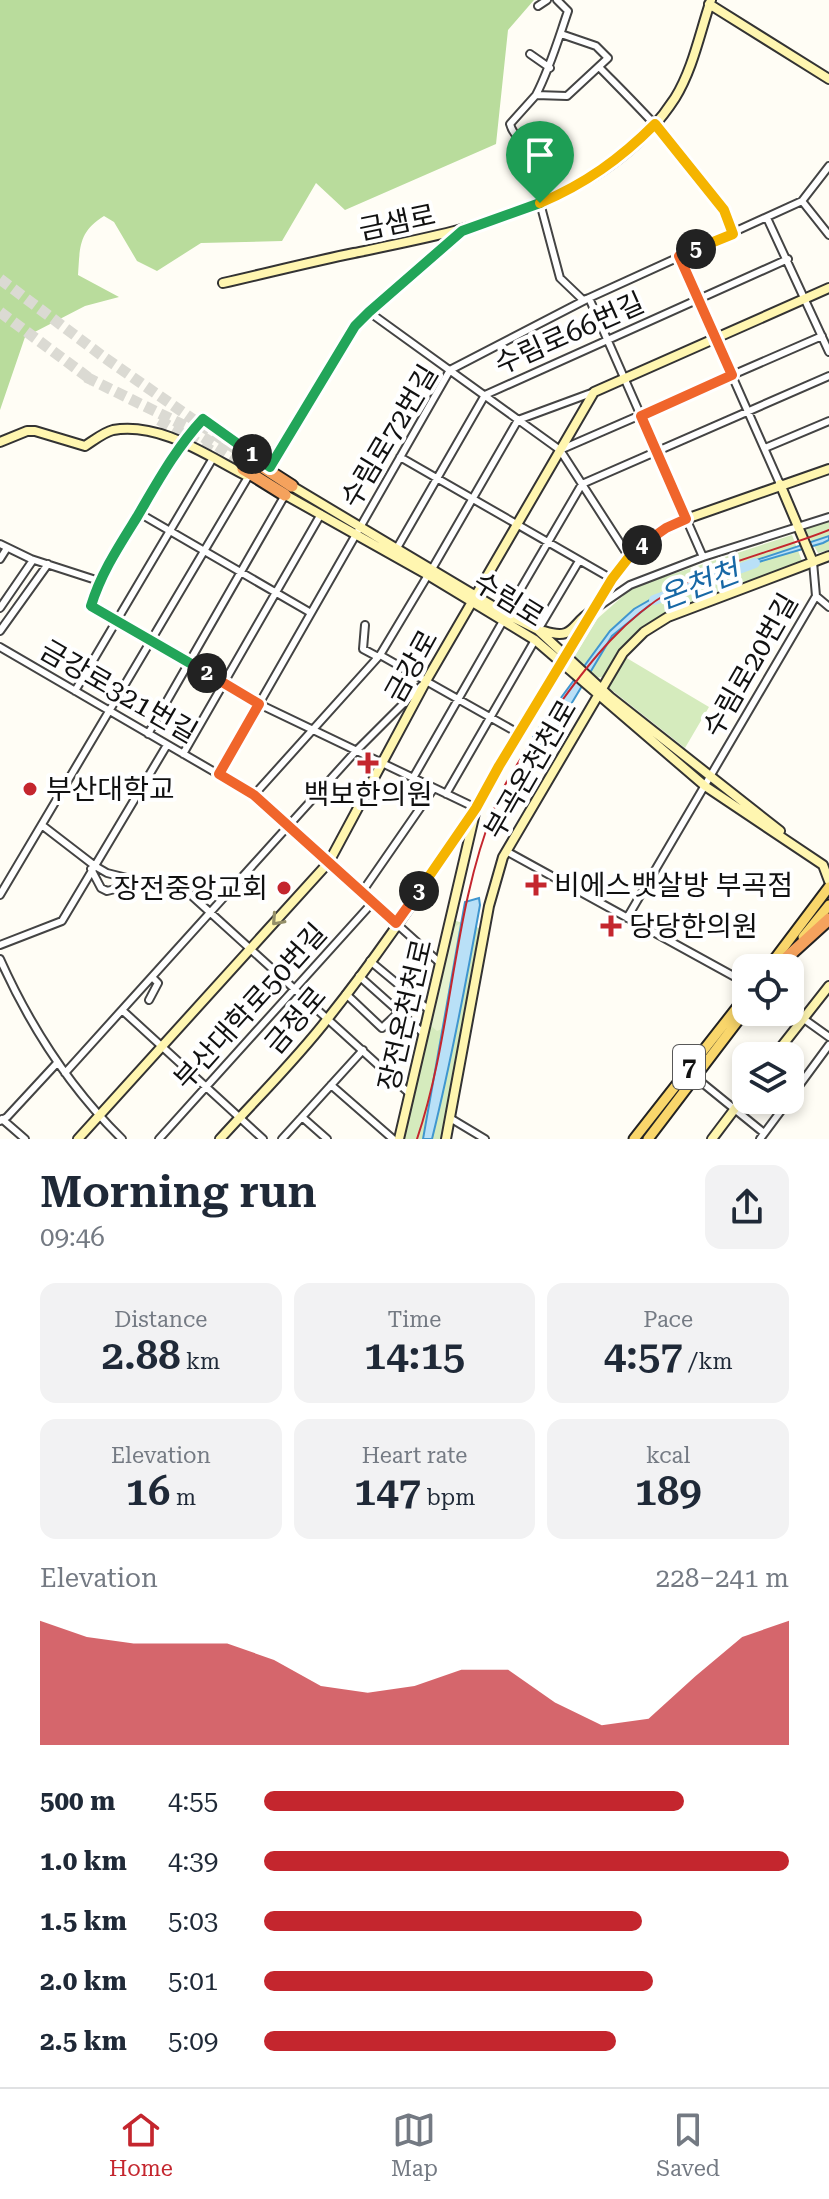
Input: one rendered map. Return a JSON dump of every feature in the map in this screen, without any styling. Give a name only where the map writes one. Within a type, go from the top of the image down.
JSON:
[{"type":"highway","points":[[250,459],[268,468],[288,490]]},
{"type":"highway","points":[[246,473],[288,490]]},
{"type":"highway","points":[[793,954],[829,921]]},
{"type":"main road","points":[[710,2],[829,79]]},
{"type":"main road","name":"금샘로","points":[[223,283],[462,231],[566,192],[601,172],[655,124],[677,95],[710,2]]},
{"type":"main road","points":[[594,392],[829,288]]},
{"type":"main road","name":"금강로","points":[[78,1139],[329,862],[426,681],[594,392]]},
{"type":"main road","points":[[181,442],[203,419],[268,468]]},
{"type":"main road","points":[[0,442],[27,431],[85,446],[112,430],[153,433],[181,442],[246,473]]},
{"type":"main road","name":"금정로","points":[[220,1139],[329,1018],[370,961],[476,808],[518,733],[567,664],[592,611],[618,569],[666,528],[780,484],[829,469]]},
{"type":"main road","points":[[780,484],[813,562]]},
{"type":"main road","name":"수림로","points":[[288,490],[537,635],[705,786],[826,867]]},
{"type":"main road","name":"수림로","points":[[288,490],[321,514],[397,548],[430,572]]},
{"type":"main road","name":"부곡온천천로","points":[[446,1139],[489,906],[506,851],[597,690],[623,653],[644,632],[668,617],[829,556]]},
{"type":"main road","points":[[537,635],[562,636],[569,633],[592,611]]},
{"type":"main road","name":"수림로","points":[[597,690],[826,867]]},
{"type":"main road","name":"장전온천천로","points":[[396,1139],[476,808]]},
{"type":"main road","points":[[778,954],[829,884],[826,867]]},
{"type":"main road","points":[[789,954],[829,905]]},
{"type":"main road","points":[[804,1018],[829,986]]},
{"type":"main road","name":"7","points":[[634,1139],[732,1014]]},
{"type":"main road","name":"7","points":[[648,1139],[734,1026]]},
{"type":"main road","points":[[785,1042],[798,1026]]},
{"type":"main road","points":[[712,1139],[732,1113]]},
{"type":"street","points":[[538,6],[547,0]]},
{"type":"street","points":[[557,0],[568,11],[550,68],[536,95],[510,124],[510,129],[529,149],[539,152],[546,159],[540,203],[560,278],[583,300],[589,298],[703,557]]},
{"type":"street","points":[[536,95],[567,96],[608,58],[596,46],[561,34]]},
{"type":"street","points":[[530,54],[550,68]]},
{"type":"street","points":[[599,67],[655,124],[724,210],[733,234]]},
{"type":"street","name":"수림로72번길","points":[[219,774],[450,370],[589,298],[802,201],[829,166]]},
{"type":"street","points":[[802,201],[829,235]]},
{"type":"street","points":[[767,218],[829,352]]},
{"type":"street","points":[[268,468],[355,326],[462,231]]},
{"type":"street","points":[[679,256],[780,484]]},
{"type":"street","name":"수림로66번길","points":[[397,548],[485,395],[788,259]]},
{"type":"street","points":[[369,312],[560,450],[629,557]]},
{"type":"street","points":[[560,450],[822,336]]},
{"type":"street","points":[[413,778],[582,484],[829,376]]},
{"type":"street","points":[[254,795],[379,656],[518,420],[594,392]]},
{"type":"street","points":[[765,448],[829,421]]},
{"type":"street","points":[[181,442],[99,581],[91,606],[259,704],[476,808]]},
{"type":"street","points":[[400,457],[612,579]]},
{"type":"street","points":[[75,691],[213,458]]},
{"type":"street","points":[[0,895],[111,712],[246,473]]},
{"type":"street","points":[[148,734],[288,490]]},
{"type":"street","points":[[139,513],[311,613]]},
{"type":"street","points":[[183,754],[321,514]]},
{"type":"street","points":[[592,611],[630,585],[703,557],[800,529],[829,517]]},
{"type":"street","points":[[0,559],[4,546],[33,560],[99,581]]},
{"type":"street","points":[[0,608],[33,560]]},
{"type":"street","name":"수림로","points":[[537,635],[579,561]]},
{"type":"street","name":"수림로20번길","points":[[627,918],[816,596],[813,562]]},
{"type":"street","points":[[0,631],[48,564]]},
{"type":"street","points":[[618,569],[620,582],[630,585]]},
{"type":"street","points":[[816,596],[829,607]]},
{"type":"street","points":[[365,625],[363,649],[518,733]]},
{"type":"street","points":[[446,794],[537,635]]},
{"type":"street","name":"금강로321번길","points":[[0,647],[254,795],[329,862]]},
{"type":"street","points":[[65,1073],[356,751],[426,681]]},
{"type":"street","points":[[0,945],[62,921],[167,745]]},
{"type":"street","points":[[362,892],[434,788]]},
{"type":"street","points":[[43,826],[93,868],[141,881]]},
{"type":"street","points":[[506,851],[732,975]]},
{"type":"street","points":[[329,862],[440,963]]},
{"type":"street","points":[[93,868],[101,888],[107,891],[160,878],[181,886],[409,1093]]},
{"type":"street","name":"부산대학로50번길","points":[[159,1139],[373,902]]},
{"type":"street","points":[[0,959],[23,1010],[57,1063],[99,1116],[122,1139]]},
{"type":"street","points":[[370,961],[429,1010]]},
{"type":"street","points":[[359,976],[423,1033]]},
{"type":"street","points":[[149,1000],[158,983],[152,977]]},
{"type":"street","points":[[346,994],[382,1028],[399,1012]]},
{"type":"street","points":[[122,1010],[263,1139]]},
{"type":"street","points":[[804,1020],[829,1037]]},
{"type":"street","points":[[804,1079],[829,1045]]},
{"type":"street","points":[[282,1139],[363,1050]]},
{"type":"street","points":[[25,1139],[1,1120],[57,1063]]},
{"type":"street","points":[[695,1077],[732,1107]]},
{"type":"street","points":[[331,1085],[396,1139]]},
{"type":"street","points":[[740,1114],[762,1136],[778,1114]]},
{"type":"street","points":[[302,1117],[327,1139]]},
{"type":"street","points":[[450,1118],[485,1139]]},
{"type":"green space","points":[[0,0],[534,0],[508,30],[496,144],[345,210],[316,183],[282,241],[201,243],[157,271],[137,261],[114,222],[104,216],[89,228],[82,241],[78,275],[119,297],[85,306],[25,337],[0,410]]},
{"type":"green space","points":[[829,519],[829,550],[818,553],[806,527]]},
{"type":"green space","points":[[792,535],[802,561],[662,617],[621,652],[602,677],[595,678],[574,657],[597,619],[633,587]]},
{"type":"green space","points":[[625,657],[709,707],[685,748],[609,688],[608,681]]},
{"type":"green space","points":[[453,920],[483,929],[448,1111],[441,1139],[402,1139]]},
{"type":"green space","points":[[459,924],[462,931],[442,1029],[437,1031],[431,1026],[432,1021],[452,929]]},
{"type":"water","name":"온천천","points":[[829,536],[829,540],[823,543],[701,579],[657,599],[612,636],[546,746],[538,745],[533,736],[610,631],[634,609],[669,589]]},
{"type":"water","points":[[479,898],[469,964],[439,1110],[432,1139],[423,1139],[465,902]]},
{"type":"waterway","name":"온천천","points":[[654,600],[755,563]]},
{"type":"tunnel","points":[[0,279],[105,358],[240,452]]},
{"type":"tunnel","points":[[0,312],[93,381]]},
{"type":"tunnel","points":[[86,377],[187,427],[260,473]]},
{"type":"tunnel","points":[[159,420],[217,454]]},
{"type":"tunnel","points":[[278,485],[322,511]]},
{"type":"railway","points":[[417,1139],[438,1057],[469,890],[480,849],[500,795],[524,754],[597,655],[654,602],[709,572],[829,530]]},
{"type":"place","name":"백보한의원","points":[[368,763]]},
{"type":"place","name":"부산대학교","points":[[30,789]]},
{"type":"place","name":"비에스뱃살방 부곡점","points":[[536,885]]},
{"type":"place","name":"장전중앙교회","points":[[284,888]]},
{"type":"place","name":"당당한의원","points":[[611,926]]},
{"type":"route","points":[[655,124],[724,210],[733,234],[679,256],[732,375],[641,416],[686,519],[648,541],[618,569],[476,808],[396,923],[254,795],[219,774],[259,704],[91,606],[99,581],[181,442],[203,419],[270,467],[355,326],[369,312],[462,231],[540,203],[601,172],[655,124]]}]
